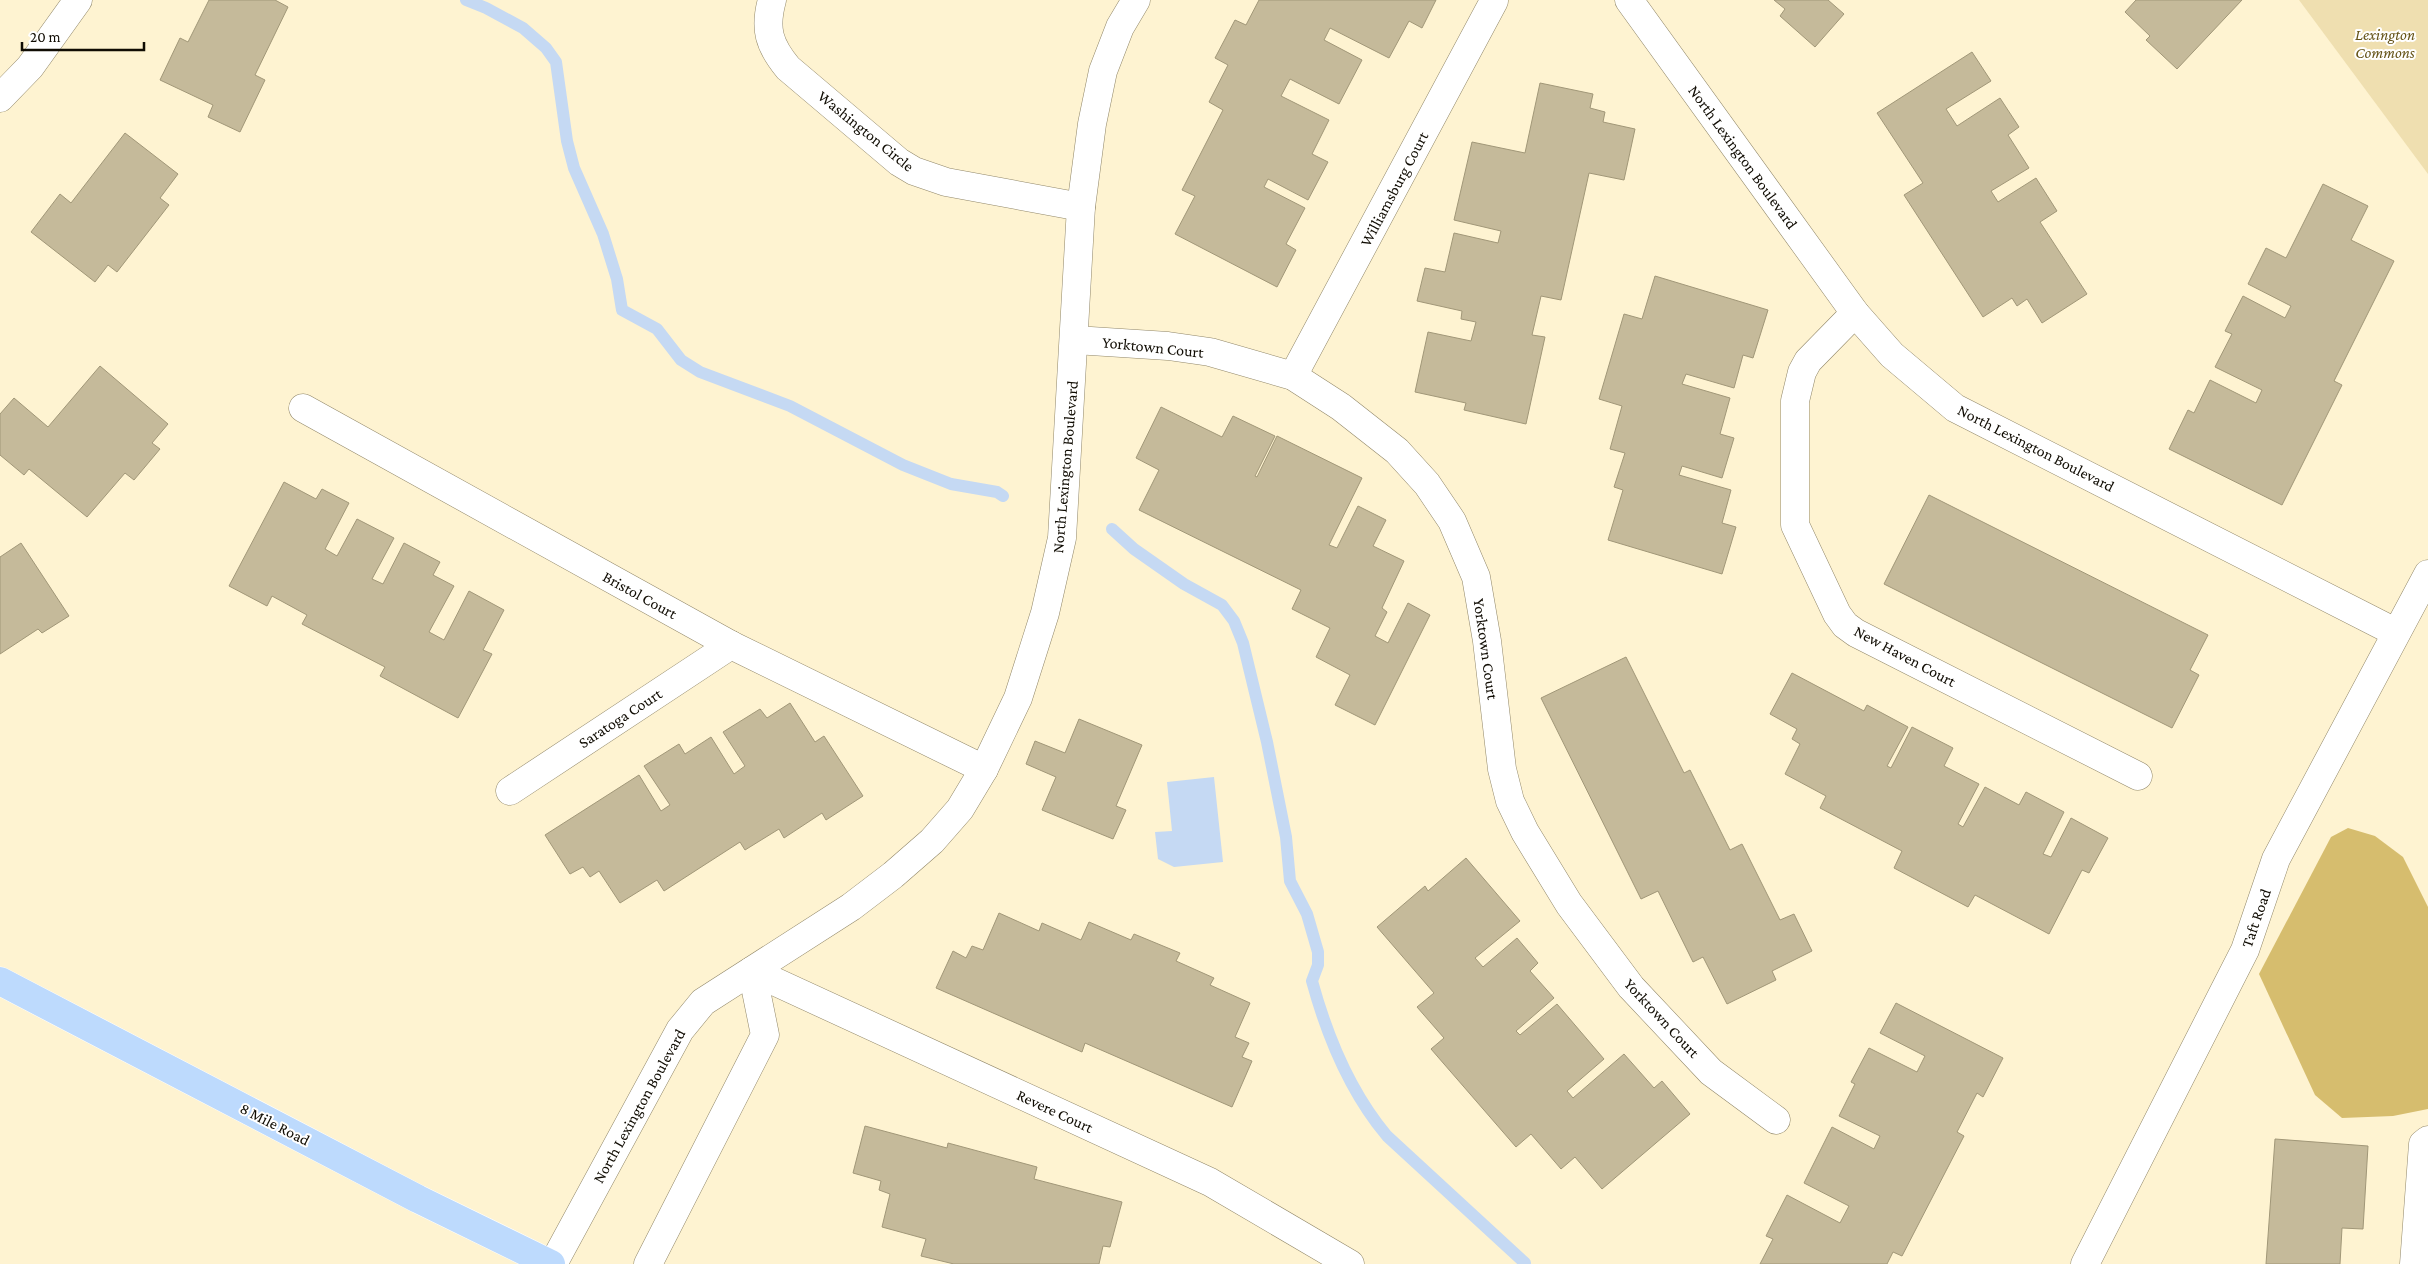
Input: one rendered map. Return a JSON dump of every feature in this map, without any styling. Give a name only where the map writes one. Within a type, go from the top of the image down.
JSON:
[{"type":"main road","name":"8 Mile Road","points":[[0,981],[418,1199],[552,1264]]},
{"type":"street","points":[[0,98],[30,67],[78,0]]},
{"type":"street","name":"Washington Circle","points":[[772,0],[769,12],[768,34],[775,52],[788,68],[899,162],[914,171],[946,182],[1081,207]]},
{"type":"street","name":"North Lexington Boulevard","points":[[552,1264],[680,1030],[703,1002],[851,907],[893,875],[932,841],[960,809],[984,770],[1018,698],[1045,613],[1062,538],[1081,207],[1096,96],[1120,27],[1136,0]]},
{"type":"street","name":"North Lexington Boulevard","points":[[1629,0],[1855,313],[1892,355],[1955,408],[2395,632]]},
{"type":"street","name":"Williamsburg Court","points":[[1293,376],[1494,1]]},
{"type":"street","name":"New Haven Court","points":[[1855,313],[1808,361],[1802,372],[1795,401],[1795,525],[1837,614],[1845,625],[1856,633],[2138,776]]},
{"type":"street","name":"Yorktown Court","points":[[1074,340],[1168,346],[1210,352],[1293,376],[1341,407],[1397,451],[1427,484],[1452,521],[1476,577],[1502,769],[1510,801],[1525,832],[1569,904],[1631,987],[1711,1072],[1776,1120]]},
{"type":"street","name":"Bristol Court","points":[[303,408],[731,645],[984,770]]},
{"type":"street","name":"Taft Road","points":[[2085,1264],[2245,950],[2276,859],[2395,632],[2428,574]]},
{"type":"street","name":"Saratoga Court","points":[[510,792],[731,645]]},
{"type":"street","points":[[648,1264],[765,1035],[752,972]]},
{"type":"street","name":"Revere Court","points":[[752,972],[1210,1182],[1350,1264]]},
{"type":"street","points":[[2414,1264],[2423,1144],[2428,1140]]},
{"type":"green space","name":"Lexington Commons","points":[[2299,0],[2428,0],[2428,174]]},
{"type":"shaded area","points":[[2348,828],[2375,836],[2403,857],[2428,907],[2428,1109],[2393,1116],[2342,1118],[2315,1095],[2259,974],[2331,837]]},
{"type":"water","points":[[1214,777],[1223,862],[1174,867],[1158,859],[1155,832],[1172,831],[1167,782]]},
{"type":"building","points":[[209,0],[275,0],[288,7],[255,75],[265,80],[240,132],[208,117],[213,105],[160,80],[180,38],[188,42]]},
{"type":"building","points":[[1259,0],[1436,0],[1422,28],[1409,21],[1389,58],[1330,28],[1324,40],[1362,60],[1339,104],[1290,79],[1281,96],[1329,120],[1312,154],[1328,162],[1308,200],[1268,179],[1264,187],[1305,208],[1286,244],[1296,250],[1277,287],[1175,234],[1195,196],[1182,190],[1223,110],[1209,102],[1228,65],[1215,58],[1235,20],[1246,25]]},
{"type":"building","points":[[1774,0],[1828,0],[1844,14],[1815,47],[1780,16],[1785,9]]},
{"type":"building","points":[[2136,0],[2242,0],[2177,69],[2146,40],[2150,36],[2125,12]]},
{"type":"building","points":[[1972,52],[1991,81],[1946,109],[1957,126],[2000,98],[2019,127],[2008,135],[2029,168],[1991,191],[1998,202],[2036,178],[2057,211],[2040,222],[2087,294],[2042,323],[2027,299],[2017,306],[2012,298],[1983,317],[1904,195],[1923,183],[1877,113]]},
{"type":"building","points":[[1540,83],[1593,94],[1590,108],[1605,112],[1603,122],[1635,129],[1624,180],[1589,173],[1561,300],[1541,296],[1532,335],[1545,337],[1526,424],[1464,410],[1466,403],[1415,392],[1428,332],[1471,341],[1476,322],[1461,319],[1462,311],[1417,301],[1425,268],[1445,272],[1454,233],[1498,243],[1501,231],[1454,220],[1472,142],[1525,153]]},
{"type":"building","points":[[125,133],[178,174],[160,198],[169,205],[117,272],[108,265],[95,282],[31,232],[60,194],[71,203]]},
{"type":"building","points":[[2323,184],[2368,206],[2351,240],[2394,261],[2334,381],[2342,385],[2282,505],[2169,449],[2188,410],[2194,413],[2210,380],[2256,403],[2262,390],[2215,367],[2232,334],[2225,331],[2243,296],[2285,318],[2291,306],[2248,284],[2266,248],[2286,258]]},
{"type":"building","points":[[1655,276],[1768,310],[1753,358],[1743,355],[1734,388],[1686,374],[1682,384],[1730,398],[1720,434],[1734,438],[1722,478],[1682,466],[1679,475],[1731,490],[1722,523],[1736,527],[1722,574],[1608,540],[1623,490],[1614,487],[1625,453],[1610,449],[1622,406],[1599,399],[1624,314],[1642,319]]},
{"type":"building","points":[[100,366],[168,424],[152,443],[160,449],[134,480],[125,473],[87,517],[29,469],[24,475],[0,455],[0,414],[14,398],[48,427]]},
{"type":"building","points":[[1161,407],[1222,437],[1233,416],[1275,436],[1255,476],[1257,477],[1277,436],[1362,478],[1329,545],[1337,548],[1358,506],[1386,520],[1373,546],[1404,561],[1382,608],[1387,612],[1375,636],[1388,643],[1408,603],[1430,615],[1375,725],[1335,705],[1350,675],[1316,657],[1330,628],[1292,609],[1301,590],[1139,510],[1159,470],[1136,458]]},
{"type":"building","points":[[284,482],[316,499],[322,489],[349,503],[325,549],[337,556],[357,519],[394,538],[372,579],[383,584],[404,543],[440,562],[433,575],[454,586],[429,632],[444,640],[469,591],[504,610],[483,650],[492,654],[458,718],[380,676],[385,667],[302,624],[307,615],[272,596],[267,606],[229,586]]},
{"type":"building","points":[[1929,495],[2208,635],[2190,670],[2199,675],[2172,728],[1884,584]]},
{"type":"building","points":[[21,543],[69,616],[42,633],[38,629],[0,654],[0,557]]},
{"type":"building","points":[[1626,657],[1684,773],[1690,770],[1730,850],[1742,844],[1780,920],[1794,914],[1812,951],[1772,971],[1776,980],[1727,1004],[1703,957],[1693,962],[1658,891],[1641,899],[1541,698]]},
{"type":"building","points":[[1792,673],[1864,711],[1867,705],[1908,727],[1887,766],[1891,768],[1912,727],[1953,748],[1944,766],[1979,784],[1958,824],[1963,827],[1985,787],[2019,805],[2026,792],[2064,812],[2043,854],[2051,857],[2071,818],[2108,838],[2089,873],[2082,870],[2049,934],[1975,895],[1968,907],[1894,868],[1902,851],[1820,808],[1826,796],[1785,774],[1800,744],[1792,739],[1797,729],[1770,714]]},
{"type":"building","points":[[790,703],[815,742],[824,736],[863,796],[826,820],[822,813],[784,838],[779,829],[745,850],[740,842],[664,891],[657,880],[620,903],[599,871],[590,877],[583,867],[570,874],[545,835],[639,775],[661,811],[670,805],[644,766],[679,744],[685,754],[711,737],[734,774],[745,766],[723,732],[760,709],[767,718]]},
{"type":"building","points":[[1079,719],[1142,745],[1116,806],[1126,810],[1113,839],[1042,810],[1056,777],[1026,764],[1035,741],[1065,753]]},
{"type":"building","points":[[1466,858],[1520,921],[1475,958],[1483,967],[1517,938],[1538,963],[1530,971],[1554,998],[1516,1031],[1520,1035],[1557,1004],[1604,1059],[1567,1091],[1573,1098],[1624,1054],[1654,1088],[1662,1081],[1690,1114],[1602,1189],[1575,1157],[1561,1169],[1531,1134],[1516,1147],[1431,1049],[1444,1038],[1417,1007],[1434,993],[1377,927],[1425,886],[1428,891]]},
{"type":"building","points":[[999,913],[1039,931],[1042,923],[1081,940],[1089,922],[1131,940],[1134,934],[1180,953],[1176,961],[1214,978],[1210,985],[1250,1003],[1235,1037],[1249,1043],[1242,1057],[1252,1061],[1232,1107],[1085,1043],[1082,1052],[936,988],[953,951],[966,958],[972,946],[983,950]]},
{"type":"building","points":[[1896,1003],[2003,1058],[1983,1097],[1977,1093],[1957,1132],[1964,1136],[1902,1256],[1893,1252],[1887,1264],[1760,1264],[1773,1239],[1766,1236],[1787,1195],[1840,1223],[1849,1206],[1804,1183],[1832,1127],[1874,1149],[1880,1136],[1839,1116],[1855,1084],[1851,1082],[1869,1048],[1917,1072],[1925,1056],[1880,1033]]},
{"type":"building","points":[[865,1126],[947,1148],[948,1143],[1037,1167],[1034,1179],[1122,1202],[1110,1247],[1103,1246],[1099,1264],[954,1264],[921,1256],[926,1239],[882,1227],[890,1194],[879,1190],[881,1181],[853,1173]]},
{"type":"building","points":[[2275,1139],[2368,1146],[2363,1229],[2342,1228],[2340,1264],[2266,1264]]},
{"type":"waterway","points":[[466,0],[486,8],[523,28],[546,48],[556,62],[567,141],[574,168],[603,234],[617,279],[622,310],[657,329],[681,360],[700,372],[790,406],[903,465],[951,484],[997,492],[1003,496]]},
{"type":"waterway","points":[[1112,529],[1134,549],[1184,584],[1222,605],[1234,621],[1243,643],[1267,742],[1286,837],[1290,881],[1307,914],[1318,952],[1318,965],[1312,981],[1333,1043],[1351,1082],[1387,1136],[1525,1263]]}]
